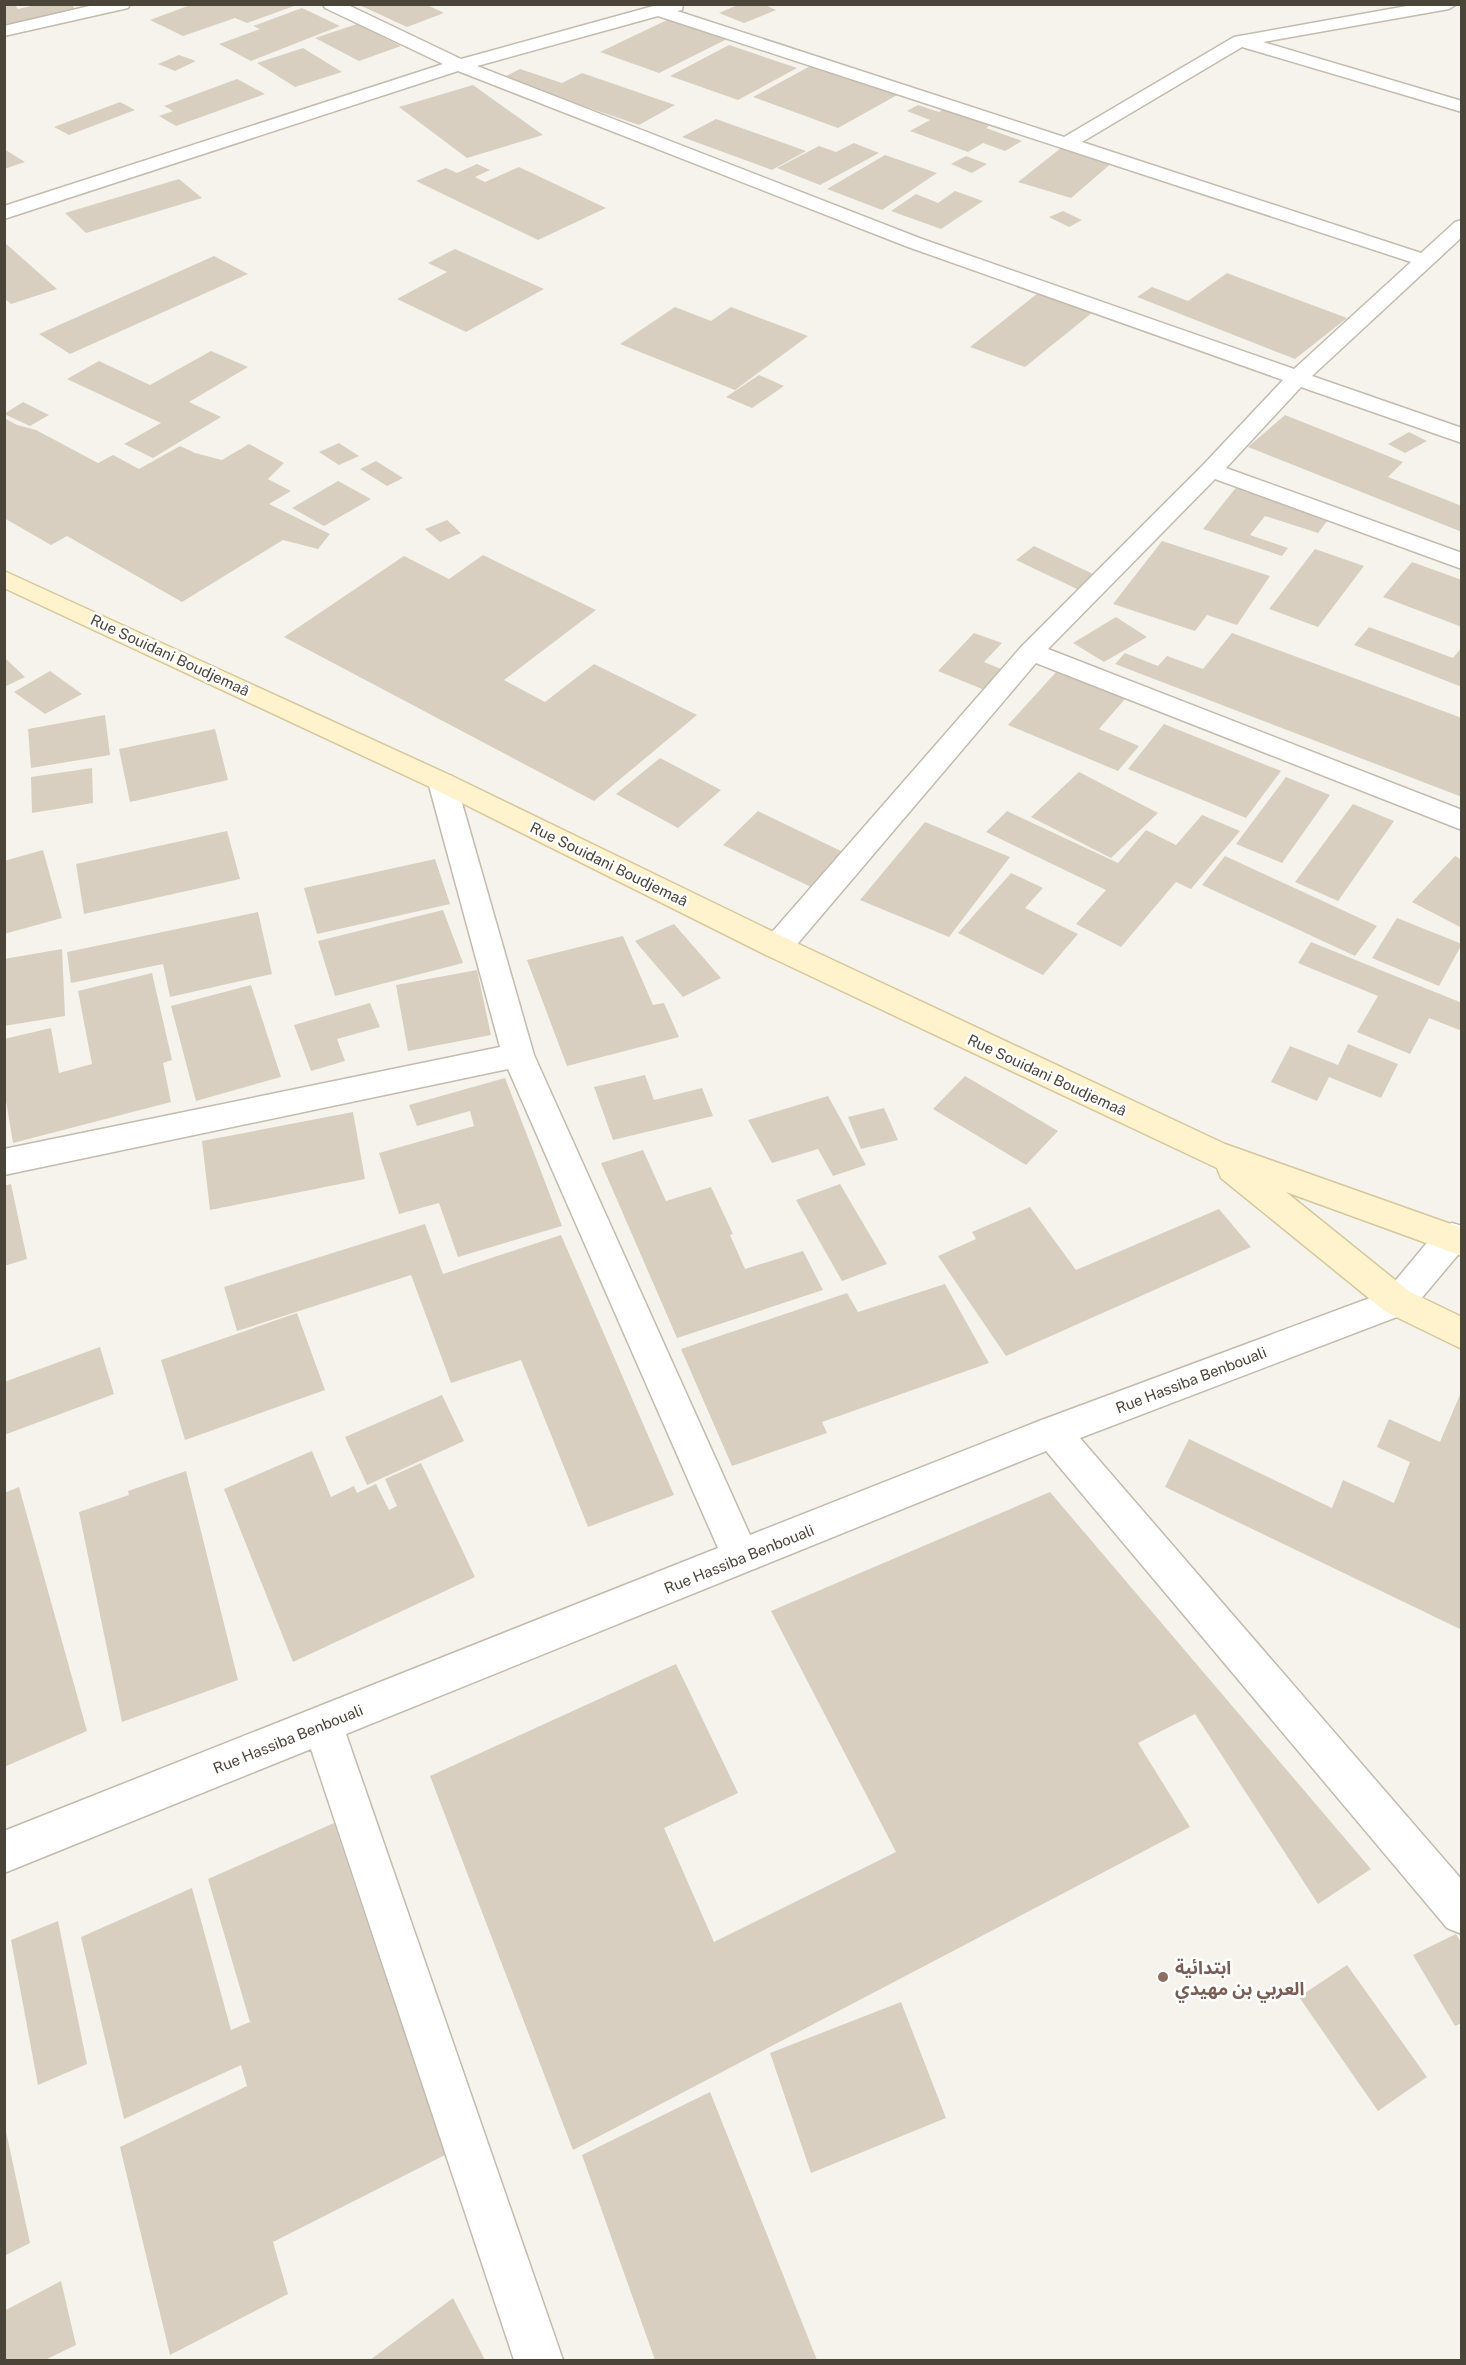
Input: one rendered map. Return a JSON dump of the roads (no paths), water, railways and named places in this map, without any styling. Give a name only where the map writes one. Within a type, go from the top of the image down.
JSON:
[{"type":"main road","name":"Rue Souidani Boudjemaâ","points":[[4,578],[442,782],[777,947],[1213,1153],[1456,1239]]},
{"type":"main road","name":"Rue Souidani Boudjemaâ","points":[[1213,1153],[1398,1302],[1461,1334]]},
{"type":"street","points":[[4,31],[122,4]]},
{"type":"street","points":[[330,4],[459,65],[915,243],[1461,436]]},
{"type":"street","points":[[4,213],[459,65],[684,4]]},
{"type":"street","points":[[1067,143],[1240,41],[1449,4]]},
{"type":"street","points":[[657,10],[1424,260]]},
{"type":"street","points":[[1240,41],[1461,107]]},
{"type":"street","points":[[777,947],[1031,652],[1211,470],[1298,378],[1461,226]]},
{"type":"street","points":[[1211,470],[1461,562]]},
{"type":"street","points":[[1031,652],[1461,821]]},
{"type":"street","points":[[442,782],[518,1055],[741,1558]]},
{"type":"street","points":[[4,1162],[518,1055]]},
{"type":"street","name":"Rue Hassiba Benbouali","points":[[4,1852],[1052,1432],[1398,1302],[1456,1239]]},
{"type":"street","points":[[1052,1432],[1461,1913]]},
{"type":"street","points":[[323,1725],[539,2361]]},
{"type":"place","name":"ابتدائية العربي بن مهيدي","points":[[1163,1977]]}]
